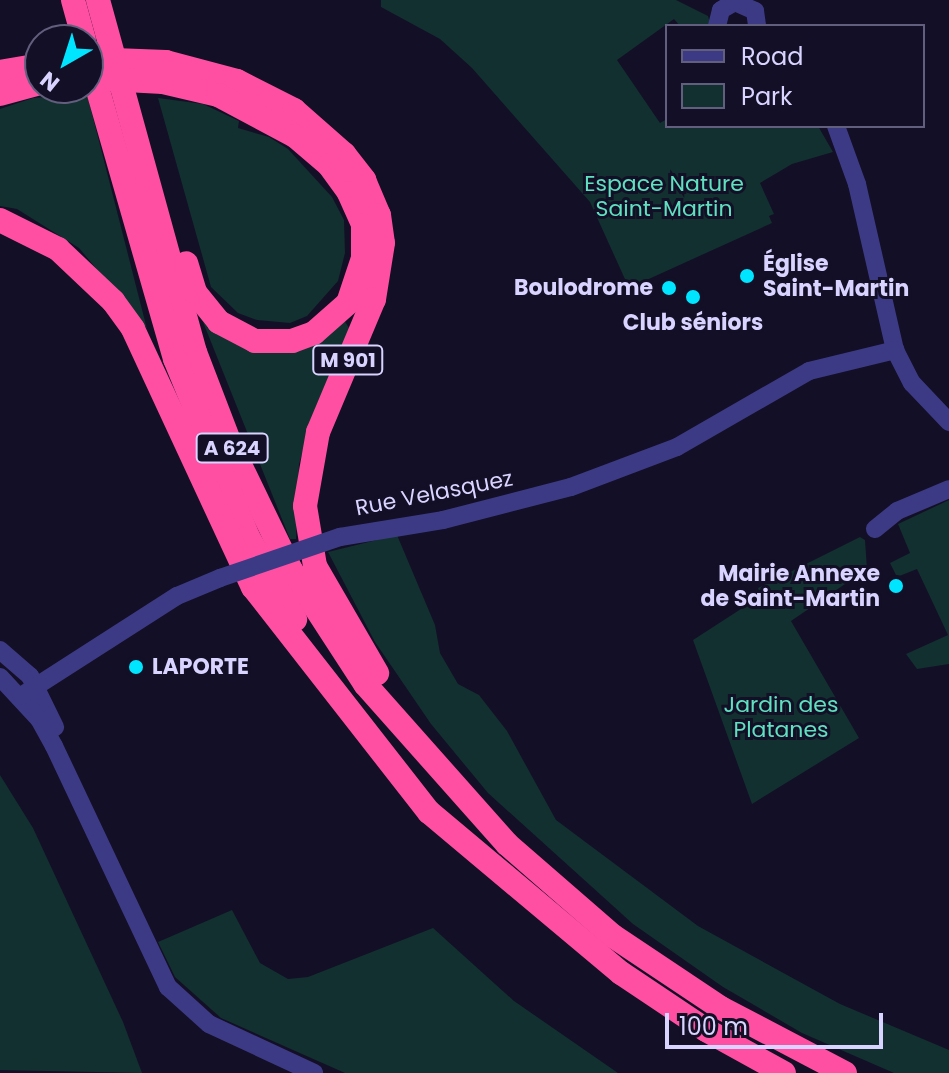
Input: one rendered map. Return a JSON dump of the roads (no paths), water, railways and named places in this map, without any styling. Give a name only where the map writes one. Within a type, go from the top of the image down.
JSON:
[{"type":"highway","points":[[73,0],[80,24]]},
{"type":"highway","name":"A 624","points":[[98,0],[195,352],[262,514],[324,626],[419,749],[507,844],[613,936],[747,1024],[845,1073]]},
{"type":"highway","name":"M 901","points":[[104,61],[237,81],[294,110],[344,154],[364,180],[379,215],[383,243],[374,299],[318,432],[307,479],[307,535],[343,622],[419,749]]},
{"type":"highway","points":[[0,72],[24,68]]},
{"type":"highway","name":"M 901","points":[[104,77],[165,72],[218,95],[295,136],[329,165],[349,193],[363,225],[363,258],[348,303],[323,327],[292,341],[255,341],[234,333],[206,309],[195,292],[148,141],[127,108]]},
{"type":"highway","points":[[0,94],[24,87]]},
{"type":"highway","name":"A 624","points":[[101,104],[175,359],[211,456],[248,537],[334,695]]},
{"type":"highway","name":"A 624","points":[[0,220],[58,249],[113,301],[133,329],[253,587],[334,695],[429,812],[566,932],[665,1005],[784,1073]]},
{"type":"street","points":[[716,12],[735,2],[751,3],[756,24]]},
{"type":"street","points":[[837,128],[857,184],[895,350],[912,383],[949,422]]},
{"type":"street","name":"Rue Velasquez","points":[[28,691],[177,596],[220,578],[340,537],[443,520],[571,487],[677,447],[809,371],[895,350]]},
{"type":"street","points":[[875,529],[897,511],[949,489]]},
{"type":"street","points":[[0,650],[20,664],[28,691],[77,773],[90,816],[157,972],[175,997],[209,1024],[314,1073]]},
{"type":"street","points":[[0,677],[28,691]]},
{"type":"place","name":"Église Saint-Martin","points":[[747,276]]},
{"type":"place","name":"Boulodrome","points":[[669,288]]},
{"type":"place","name":"Club séniors","points":[[693,297]]},
{"type":"place","name":"Mairie Annexe de Saint-Martin","points":[[896,586]]},
{"type":"place","name":"LAPORTE","points":[[136,667]]},
{"type":"park label","name":"Espace Nature Saint-Martin","points":[[664,196]]},
{"type":"park label","name":"Jardin des Platanes","points":[[781,716]]}]
